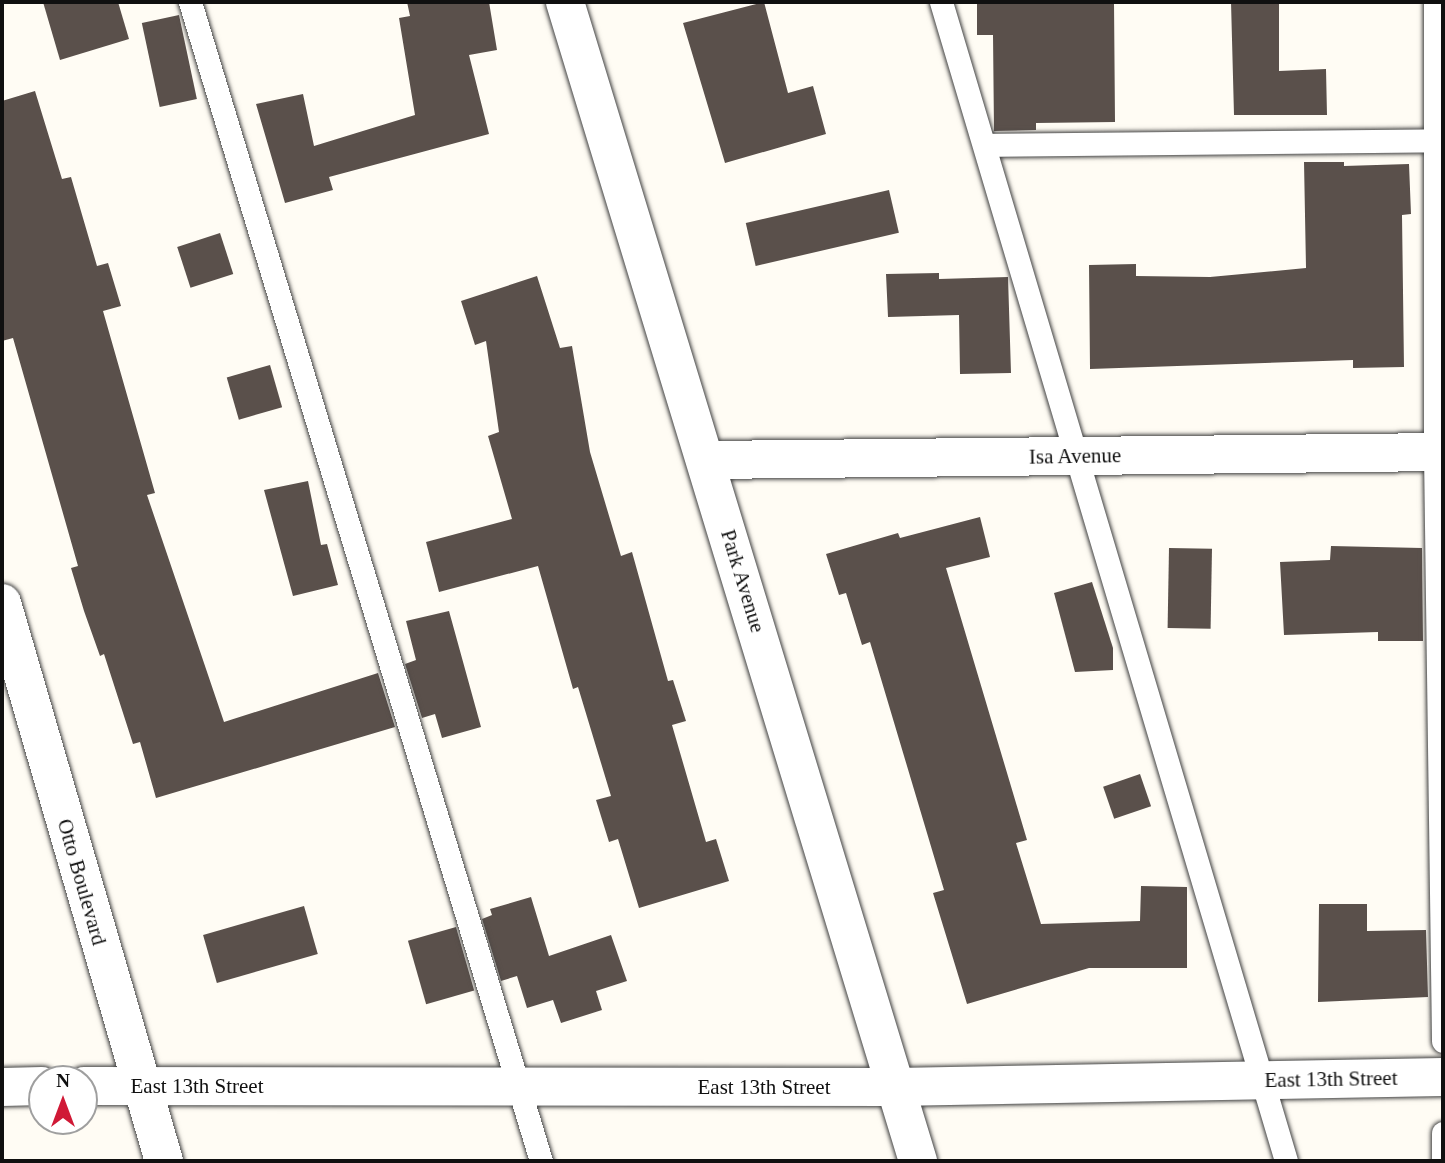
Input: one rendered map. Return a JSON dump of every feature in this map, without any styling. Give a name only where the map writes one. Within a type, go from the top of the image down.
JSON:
[{"type":"street","name":"Park Avenue","points":[[565,2],[918,1161]]},
{"type":"street","name":"Isa Avenue","points":[[706,460],[1439,452]]},
{"type":"street","name":"Otto Boulevard","points":[[2,603],[164,1161]]},
{"type":"street","name":"East 13th Street","points":[[98,1086],[895,1087],[1443,1076]]},
{"type":"street","points":[[2,1087],[28,1086]]},
{"type":"lane","points":[[190,2],[541,1161]]},
{"type":"lane","points":[[941,2],[1079,456],[1286,1161]]},
{"type":"lane","points":[[1435,2],[1443,1041]]},
{"type":"lane","points":[[985,145],[1435,140]]},
{"type":"lane","points":[[1443,1133],[1443,1161]]},
{"type":"building","points":[[43,2],[118,2],[129,39],[60,60]]},
{"type":"building","points":[[407,2],[489,2],[497,50],[469,55],[489,134],[329,177],[333,190],[285,203],[256,104],[303,94],[314,146],[415,115],[399,18],[410,16]]},
{"type":"building","points":[[764,2],[788,93],[813,86],[826,134],[725,163],[683,23]]},
{"type":"building","points":[[977,2],[1114,2],[1115,122],[1036,123],[1036,130],[994,131],[993,35],[977,35]]},
{"type":"building","points":[[1231,2],[1279,2],[1279,71],[1326,69],[1327,115],[1234,115]]},
{"type":"building","points":[[179,15],[197,99],[160,107],[142,23]]},
{"type":"building","points":[[35,91],[62,179],[71,177],[97,266],[108,263],[121,306],[103,311],[155,493],[147,495],[224,722],[378,673],[395,727],[156,798],[140,742],[133,744],[104,654],[100,656],[84,611],[71,568],[78,566],[13,338],[2,341],[2,101]]},
{"type":"building","points":[[1304,162],[1344,162],[1344,166],[1409,164],[1411,214],[1402,215],[1404,367],[1353,368],[1353,360],[1090,369],[1089,265],[1136,264],[1136,276],[1210,277],[1306,268]]},
{"type":"building","points":[[889,190],[899,233],[756,266],[746,223]]},
{"type":"building","points":[[220,233],[233,274],[190,288],[177,247]]},
{"type":"building","points":[[939,273],[939,279],[1008,277],[1011,373],[960,374],[959,315],[888,317],[886,274]]},
{"type":"building","points":[[537,276],[560,348],[572,346],[590,452],[621,556],[632,552],[668,681],[673,680],[686,721],[672,725],[706,842],[716,839],[729,881],[639,908],[618,839],[609,842],[596,800],[611,796],[578,687],[573,689],[538,566],[439,592],[426,542],[512,519],[488,436],[499,432],[486,341],[475,345],[461,301]]},
{"type":"building","points":[[270,365],[282,407],[239,420],[227,377]]},
{"type":"building","points":[[308,481],[321,545],[327,544],[338,585],[293,596],[264,490]]},
{"type":"building","points":[[980,517],[990,557],[946,568],[1027,840],[1016,843],[1041,924],[1140,921],[1141,886],[1187,887],[1187,968],[1089,968],[967,1004],[933,893],[944,890],[870,642],[862,645],[846,593],[839,595],[826,554],[898,533],[900,538]]},
{"type":"building","points":[[1331,546],[1422,548],[1423,641],[1378,641],[1378,632],[1284,635],[1280,562],[1330,560]]},
{"type":"building","points":[[1169,548],[1212,549],[1211,629],[1168,628]]},
{"type":"building","points":[[1092,582],[1113,648],[1113,670],[1075,672],[1054,593]]},
{"type":"building","points":[[449,611],[481,727],[442,738],[435,714],[422,718],[405,664],[416,660],[406,621]]},
{"type":"building","points":[[1140,774],[1151,806],[1114,819],[1103,787]]},
{"type":"building","points":[[531,897],[549,956],[611,935],[627,981],[596,991],[602,1010],[561,1023],[553,1000],[527,1008],[517,976],[501,981],[482,919],[492,915],[490,909]]},
{"type":"building","points":[[1319,904],[1367,904],[1367,931],[1426,930],[1428,997],[1318,1002]]},
{"type":"building","points":[[304,906],[318,954],[217,983],[203,935]]},
{"type":"building","points":[[456,927],[474,990],[426,1004],[408,941]]}]
